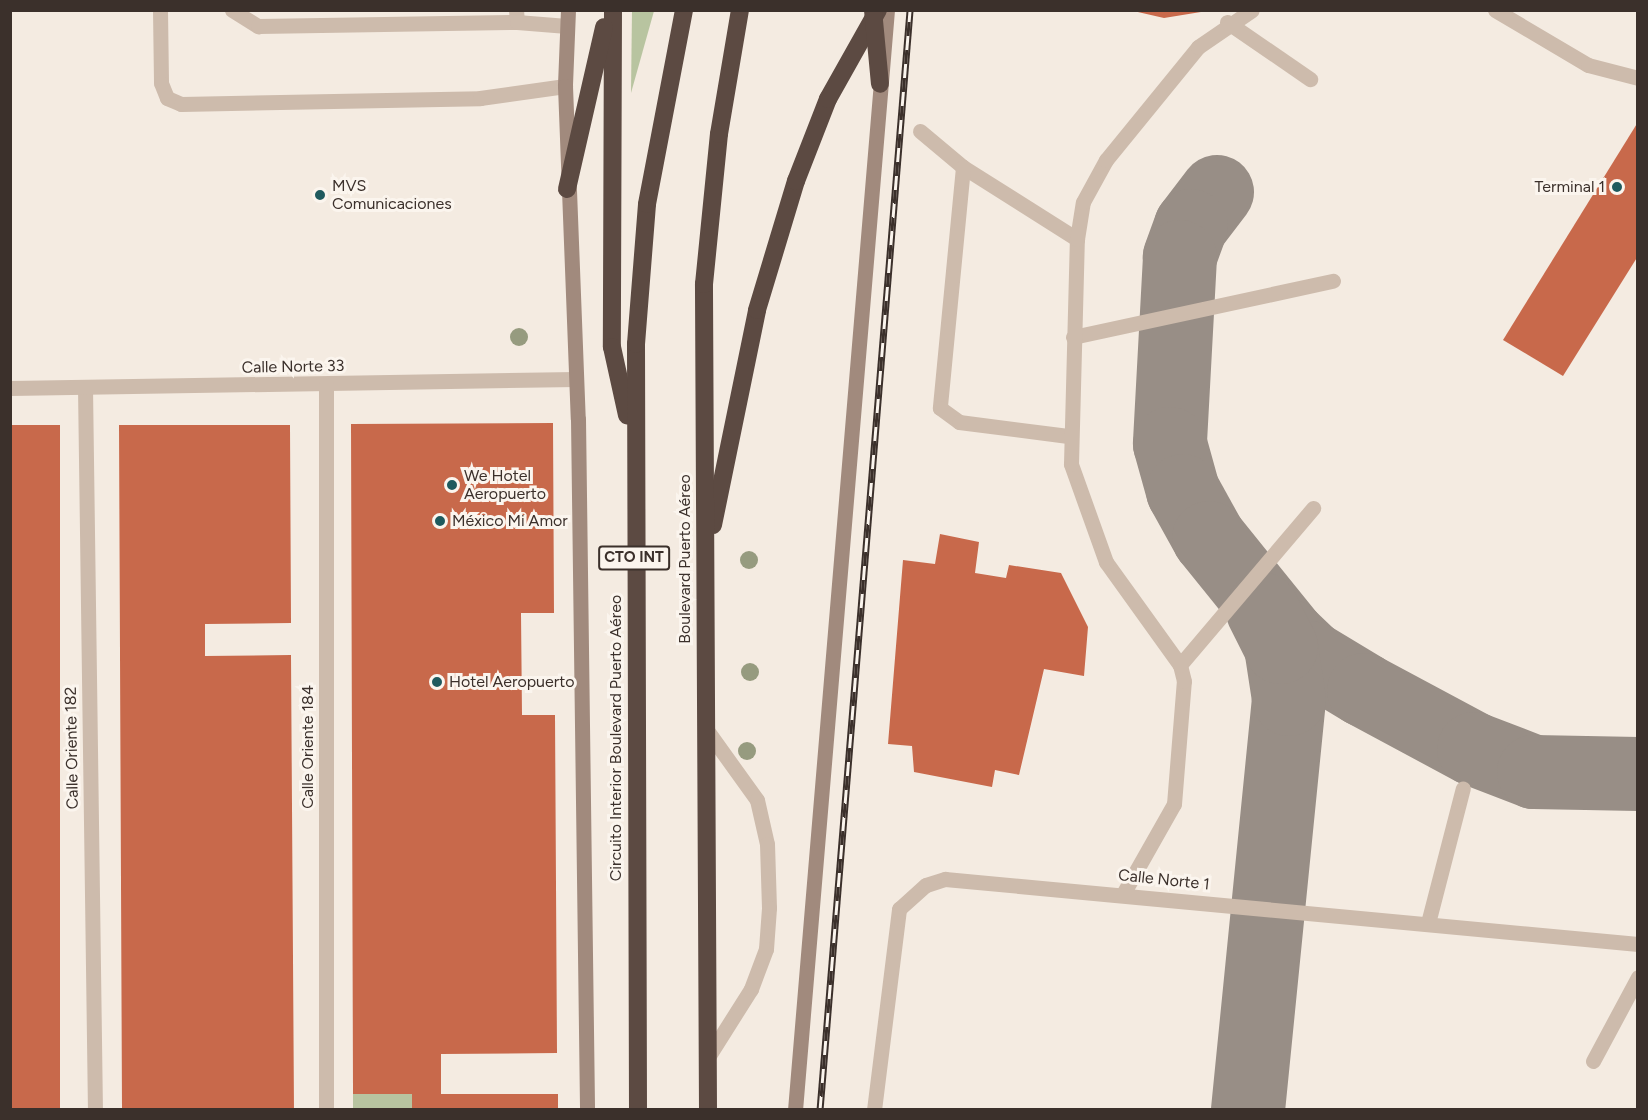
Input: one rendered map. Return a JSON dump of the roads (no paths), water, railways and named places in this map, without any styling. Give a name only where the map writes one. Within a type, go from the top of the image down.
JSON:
[{"type":"highway","points":[[567,189],[607,10]]},
{"type":"highway","points":[[613,10],[612,347],[633,443]]},
{"type":"highway","name":"Circuito Interior Boulevard Puerto Aéreo","points":[[638,1110],[633,443],[647,204],[684,10]]},
{"type":"highway","name":"Boulevard Puerto Aéreo","points":[[708,1110],[704,284],[718,134],[740,10]]},
{"type":"highway","points":[[873,10],[880,84]]},
{"type":"highway","points":[[705,572],[757,310],[796,181],[828,99],[878,10]]},
{"type":"street","points":[[160,10],[161,83],[167,98],[181,104],[480,98],[565,86]]},
{"type":"street","points":[[232,10],[258,26],[517,16],[568,18]]},
{"type":"street","points":[[795,1110],[887,10]]},
{"type":"street","points":[[1124,894],[1174,804],[1184,697],[1180,664],[1106,562],[1080,498],[1068,436],[1077,239],[1083,202],[1106,160],[1198,47],[1227,22],[1252,10]]},
{"type":"street","points":[[1495,10],[1588,65],[1638,78]]},
{"type":"street","name":"CTO INT","points":[[568,18],[565,86],[567,189],[576,379],[587,1110]]},
{"type":"street","points":[[1227,22],[1310,79]]},
{"type":"street","points":[[920,131],[963,167],[1077,239]]},
{"type":"street","points":[[963,167],[940,408],[959,422],[1068,436]]},
{"type":"street","points":[[1073,337],[1333,281]]},
{"type":"street","name":"Calle Norte 33","points":[[10,388],[326,385],[576,379]]},
{"type":"street","name":"Calle Oriente 184","points":[[326,385],[326,1110]]},
{"type":"street","name":"Calle Oriente 182","points":[[86,387],[95,1110]]},
{"type":"street","points":[[1180,664],[1313,507]]},
{"type":"street","points":[[706,729],[757,800],[767,844],[769,908],[766,949],[751,989],[708,1057]]},
{"type":"street","points":[[1428,923],[1462,789]]},
{"type":"street","name":"Calle Norte 1","points":[[873,1110],[890,952],[899,909],[909,896],[945,879],[1638,944]]},
{"type":"street","points":[[1593,1061],[1638,976]]},
{"type":"railway","points":[[820,1110],[910,10]]},
{"type":"place","name":"Terminal 1","points":[[1617,187]]},
{"type":"place","name":"MVS Comunicaciones","points":[[320,195]]},
{"type":"place","name":"We Hotel Aeropuerto","points":[[452,485]]},
{"type":"place","name":"México Mi Amor","points":[[440,521]]},
{"type":"place","name":"Hotel Aeropuerto","points":[[437,682]]}]
